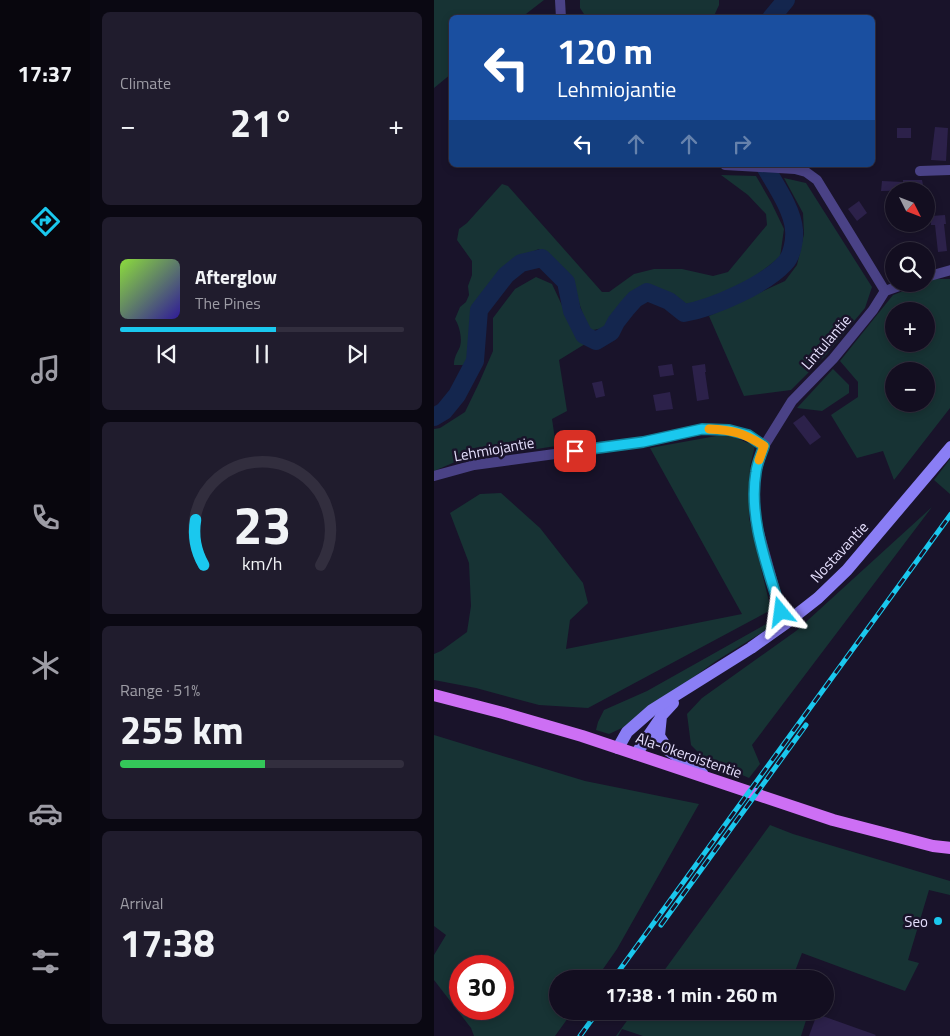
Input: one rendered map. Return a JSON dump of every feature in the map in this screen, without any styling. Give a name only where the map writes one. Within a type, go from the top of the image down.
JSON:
[{"type":"main road","name":"Ala-Okeroistentie","points":[[434,695],[519,717],[710,778],[833,820],[933,846],[950,853]]},
{"type":"main road","name":"Ala-Okeroistentie","points":[[933,846],[950,848]]},
{"type":"street","points":[[560,0],[561,15]]},
{"type":"street","points":[[765,167],[806,172],[817,180],[885,291]]},
{"type":"street","points":[[920,171],[950,170]]},
{"type":"street","points":[[935,274],[950,270]]},
{"type":"street","name":"Lintulantie","points":[[786,623],[781,612],[757,525],[754,502],[756,472],[764,446],[792,401],[833,359],[873,310],[885,291]]},
{"type":"street","name":"Lehmiojantie","points":[[434,476],[474,465],[643,442],[702,429],[739,432],[748,435],[764,446]]},
{"type":"street","name":"Nostavantie","points":[[618,748],[627,732],[652,710],[683,692],[786,623],[818,598],[847,570],[950,447]]},
{"type":"street","name":"Nostavantie","points":[[636,754],[661,716],[683,692]]},
{"type":"street","points":[[661,716],[659,736],[668,750],[710,778]]},
{"type":"green space","points":[[434,0],[544,0],[525,15],[449,15],[449,76],[434,88]]},
{"type":"green space","points":[[580,0],[719,0],[714,15],[585,15],[580,8]]},
{"type":"green space","points":[[721,175],[756,176],[784,229],[780,257],[745,284],[695,303],[685,304],[676,296],[647,286],[630,294],[607,327],[589,331],[572,283],[539,249],[524,255],[498,274],[476,305],[468,365],[454,365],[461,342],[460,330],[455,319],[460,307],[466,302],[469,295],[468,286],[472,275],[472,261],[457,240],[459,229],[467,223],[502,184],[508,186],[602,292],[609,292],[634,274],[654,269],[682,269],[713,276],[728,272],[767,225],[766,214],[748,195]]},
{"type":"green space","points":[[784,178],[806,183],[872,287],[865,308],[826,355],[791,390],[744,396],[709,316],[785,281],[797,265],[804,234],[803,213]]},
{"type":"green space","points":[[536,277],[552,284],[574,331],[585,344],[559,360],[567,411],[552,419],[556,446],[455,462],[434,471],[434,429],[440,428],[465,412],[493,351],[493,318],[515,289]]},
{"type":"green space","points":[[935,279],[950,279],[950,408],[894,480],[883,451],[857,458],[831,415],[858,397],[858,382],[840,361],[885,305],[885,352],[935,352],[935,302],[887,302],[893,295],[901,292],[935,292]]},
{"type":"green space","points":[[833,369],[849,385],[849,393],[822,411],[797,408]]},
{"type":"green space","points":[[727,434],[755,446],[750,466],[749,518],[771,610],[588,708],[539,705],[476,688],[434,680],[434,654],[467,632],[471,606],[469,563],[450,513],[480,494],[501,493],[540,528],[583,583],[588,603],[570,620],[566,649],[742,614],[650,448]]},
{"type":"green space","points":[[950,459],[950,494],[934,480]]},
{"type":"green space","points":[[932,507],[752,745],[760,764],[749,778],[704,758],[691,745],[687,714],[702,698],[796,631]]},
{"type":"green space","points":[[768,623],[771,624],[766,630],[716,661],[624,727],[609,734],[596,730],[604,710],[647,691]]},
{"type":"green space","points":[[434,735],[585,781],[699,804],[617,949],[602,970],[549,970],[549,1020],[567,1020],[555,1036],[474,1036],[465,1020],[514,1020],[514,955],[449,955],[449,999],[434,980],[434,955],[446,935],[434,926]]},
{"type":"green space","points":[[770,825],[793,834],[950,881],[950,895],[929,890],[908,960],[919,963],[905,991],[802,953],[795,970],[665,970]]},
{"type":"green space","points":[[628,1020],[806,1020],[801,1036],[643,1036],[622,1029],[618,1036],[616,1036]]},
{"type":"building","points":[[935,127],[948,128],[946,161],[931,160]]},
{"type":"building","points":[[897,128],[911,128],[911,138],[897,138]]},
{"type":"building","points":[[903,180],[922,180],[922,182],[903,182]]},
{"type":"building","points":[[882,181],[903,182],[885,182],[885,191],[881,191]]},
{"type":"building","points":[[859,201],[867,213],[857,221],[848,209]]},
{"type":"building","points":[[945,215],[947,251],[938,252],[935,216]]},
{"type":"building","points":[[672,364],[674,375],[660,377],[658,366]]},
{"type":"building","points":[[705,364],[709,399],[697,401],[692,366]]},
{"type":"building","points":[[602,381],[605,396],[596,398],[592,383]]},
{"type":"building","points":[[670,392],[673,409],[656,411],[653,395]]},
{"type":"building","points":[[804,415],[821,437],[810,445],[793,423]]},
{"type":"building","points":[[815,1020],[834,1020],[876,1035],[875,1036],[809,1036]]},
{"type":"waterway","points":[[774,15],[786,0]]},
{"type":"waterway","points":[[434,417],[444,411],[457,395],[475,361],[479,310],[506,275],[521,263],[542,258],[566,282],[572,311],[584,335],[596,341],[611,332],[616,322],[635,299],[647,292],[669,301],[684,313],[723,301],[752,287],[776,271],[790,256],[794,230],[787,205],[765,167]]},
{"type":"railway","points":[[620,970],[951,514]]},
{"type":"railway","points":[[661,925],[806,725]]},
{"type":"railway","points":[[580,1036],[592,1020]]},
{"type":"slow traffic","points":[[709,429],[729,430],[748,435],[764,446],[759,460]]},
{"type":"place","name":"Seo","points":[[938,921]]},
{"type":"route","points":[[575,451],[643,442],[702,429],[729,430],[748,435],[764,446],[756,472],[754,502],[757,525],[781,612]]}]
